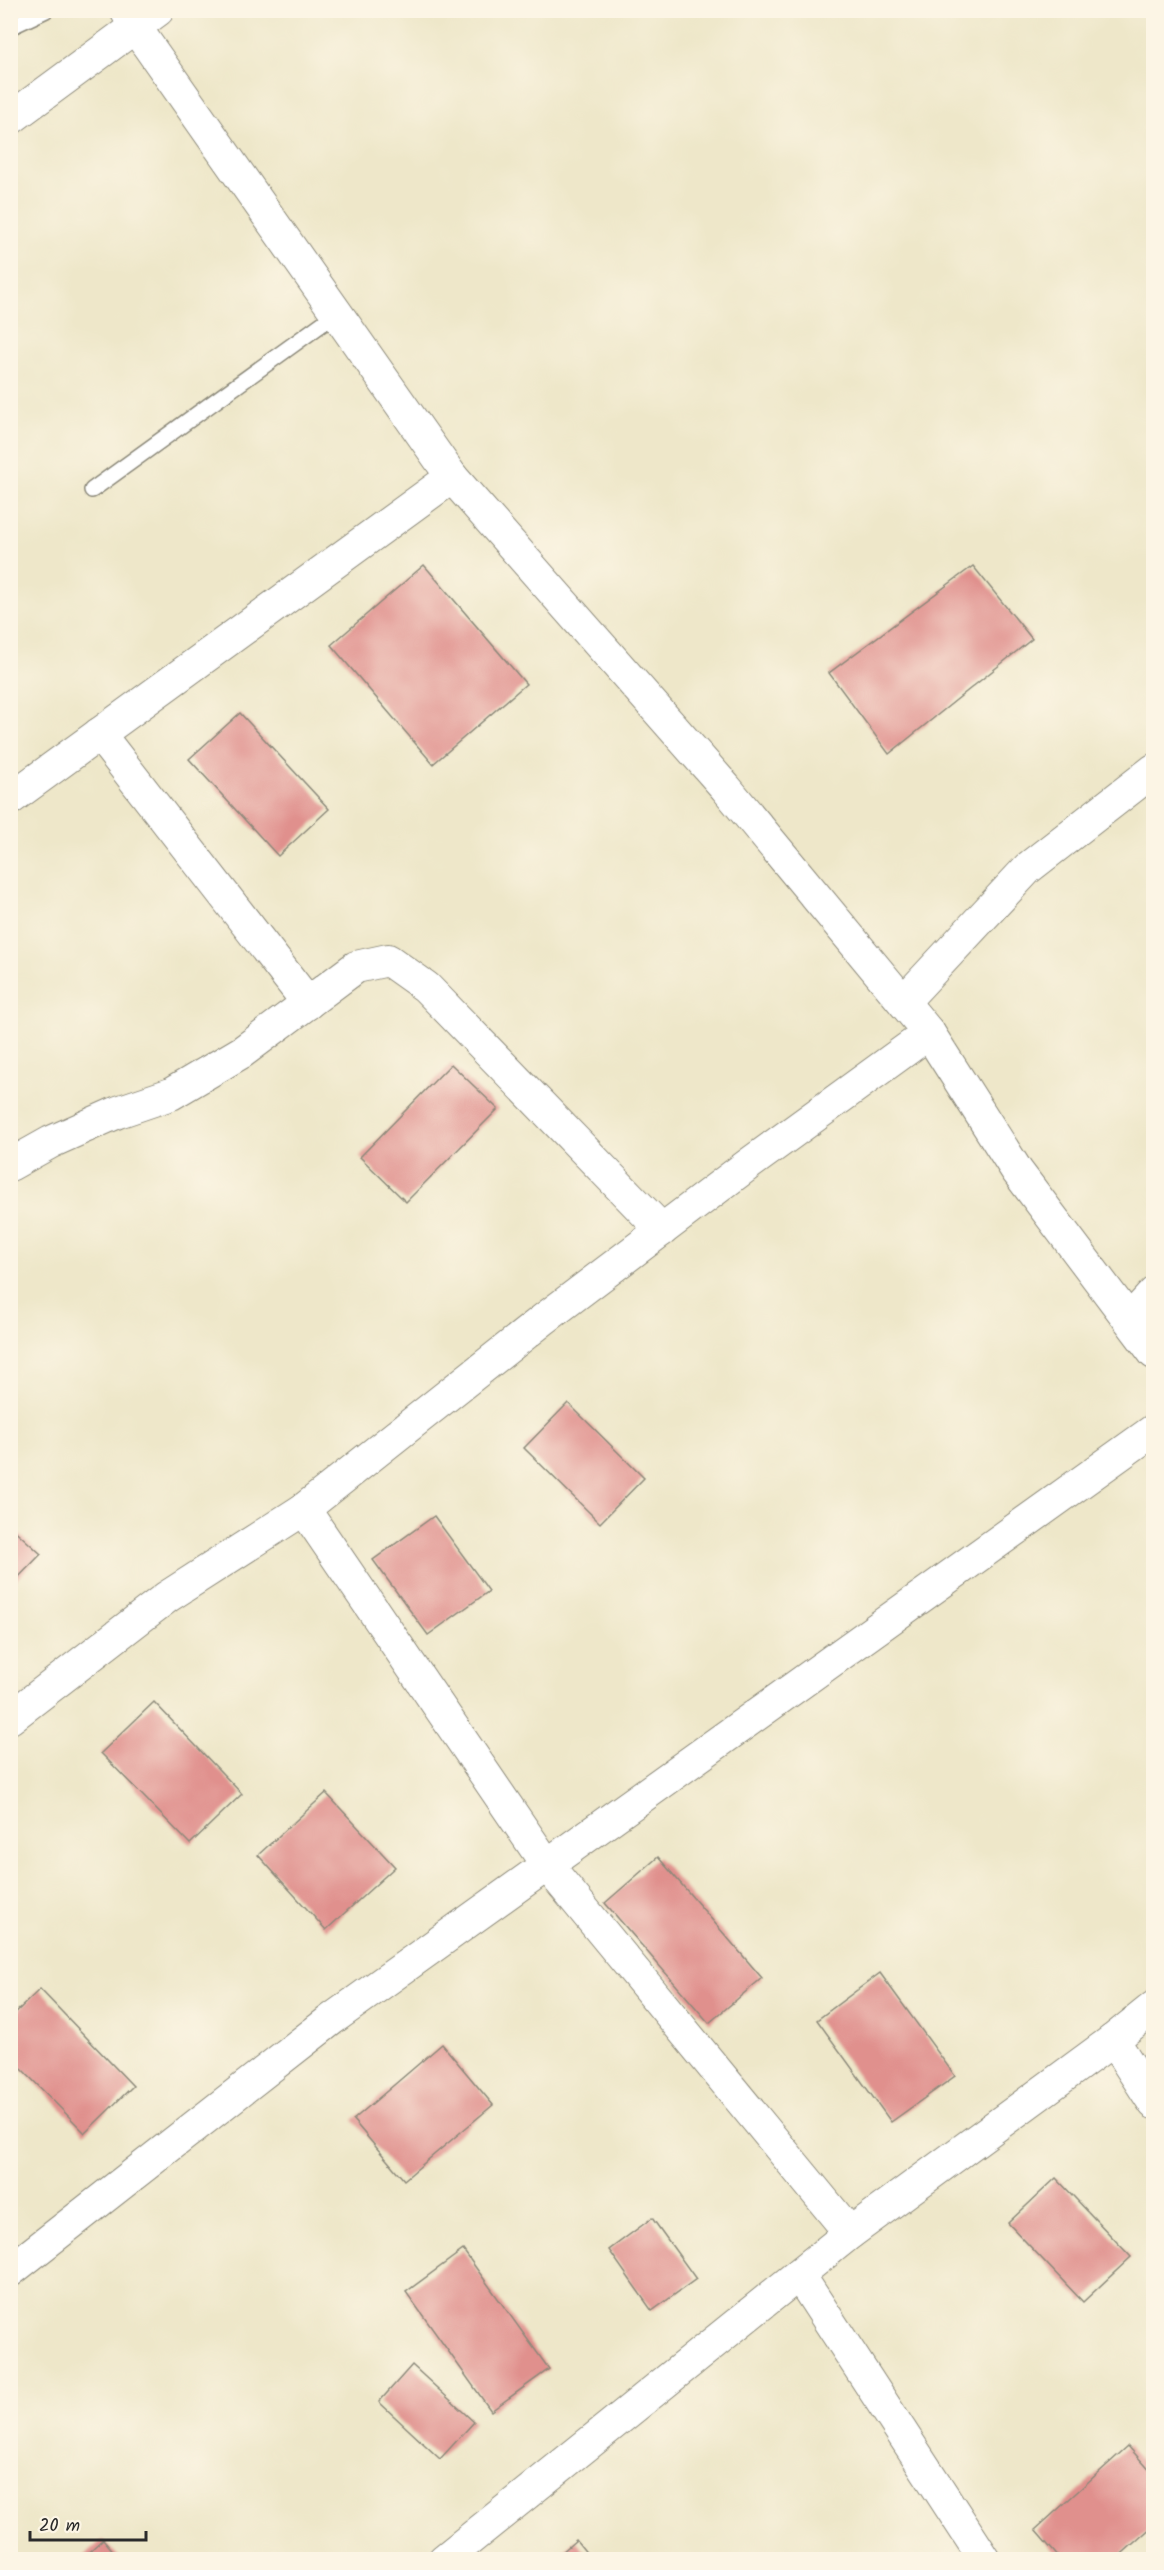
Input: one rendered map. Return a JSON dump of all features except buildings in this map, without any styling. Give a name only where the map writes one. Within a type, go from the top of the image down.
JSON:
[{"type":"street","points":[[10,119],[140,16],[336,313],[452,477],[726,788],[904,1001],[929,1033],[1017,1171],[1154,1353]]},
{"type":"street","points":[[10,799],[452,477]]},
{"type":"street","points":[[99,734],[308,1003]]},
{"type":"street","points":[[904,1001],[1028,868],[1154,770]]},
{"type":"street","points":[[10,1165],[51,1142],[118,1112],[171,1094],[242,1052],[356,967],[388,960],[426,987],[662,1230]]},
{"type":"street","points":[[10,1718],[167,1597],[304,1509],[544,1319],[929,1033]]},
{"type":"street","points":[[1130,1319],[1154,1293]]},
{"type":"street","points":[[10,2271],[332,2019],[1154,1430]]},
{"type":"street","points":[[304,1509],[547,1865],[850,2233]]},
{"type":"street","points":[[444,2559],[850,2233],[1113,2040],[1154,2007]]},
{"type":"street","points":[[1113,2040],[1154,2103]]},
{"type":"street","points":[[799,2275],[984,2559]]},
{"type":"lane","points":[[10,27],[46,10]]},
{"type":"lane","points":[[92,490],[336,313]]}]
